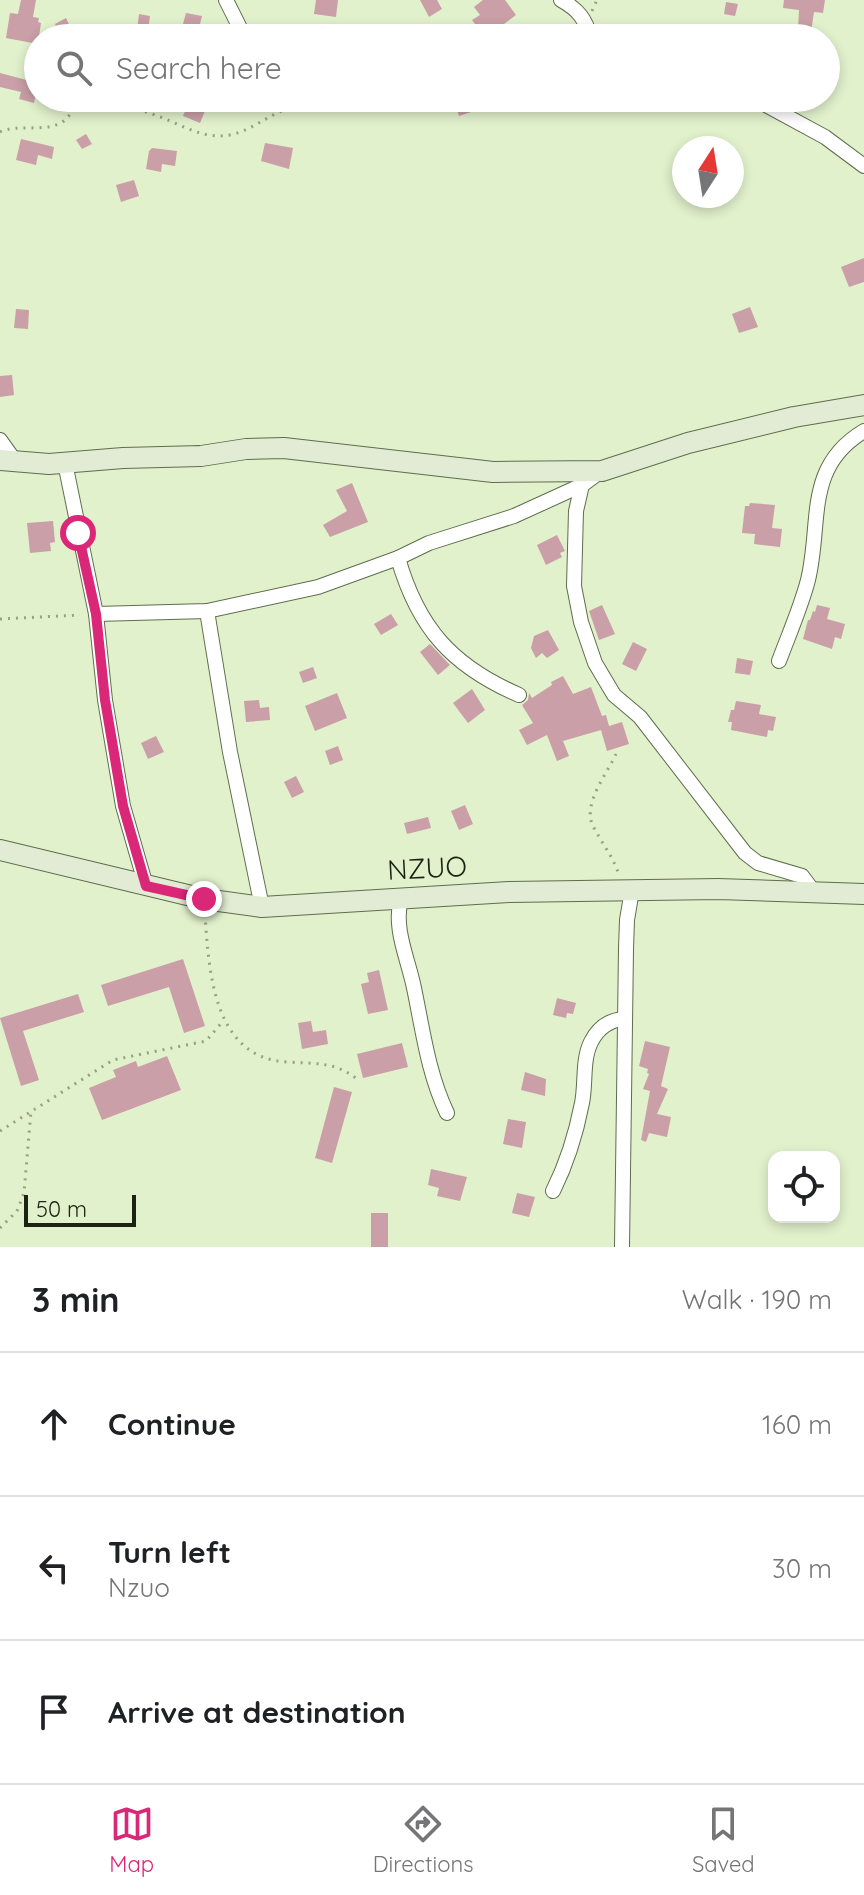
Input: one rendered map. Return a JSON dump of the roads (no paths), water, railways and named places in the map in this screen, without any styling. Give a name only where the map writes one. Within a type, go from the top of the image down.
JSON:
[{"type":"street","points":[[226,0],[238,24]]},
{"type":"street","points":[[561,0],[577,8],[587,24]]},
{"type":"street","points":[[779,112],[825,137],[864,166]]},
{"type":"street","points":[[0,440],[8,461],[65,463],[284,448],[493,472],[602,471],[734,432],[794,417],[864,405]]},
{"type":"street","points":[[779,661],[808,579],[815,520],[826,472],[832,459],[849,440],[864,431]]},
{"type":"street","points":[[65,463],[96,614],[105,700],[123,806],[146,886]]},
{"type":"street","points":[[96,614],[207,611],[318,587],[398,558],[429,543],[514,516],[582,485],[602,471]]},
{"type":"street","points":[[582,485],[576,511],[574,586],[581,622],[595,663],[614,695],[640,717],[745,853],[758,863],[802,876],[814,892]]},
{"type":"street","points":[[398,558],[406,588],[421,617],[440,643],[476,673],[519,695]]},
{"type":"street","points":[[207,611],[230,752],[262,907]]},
{"type":"street","name":"NZUO","points":[[0,850],[204,899],[262,907],[509,892],[718,889],[864,894]]},
{"type":"street","points":[[622,1247],[624,1019],[629,890]]},
{"type":"street","points":[[401,898],[398,910],[405,960],[413,983],[433,1082],[447,1113]]},
{"type":"street","points":[[553,1191],[566,1166],[574,1139],[589,1044],[607,1022],[624,1019]]}]
